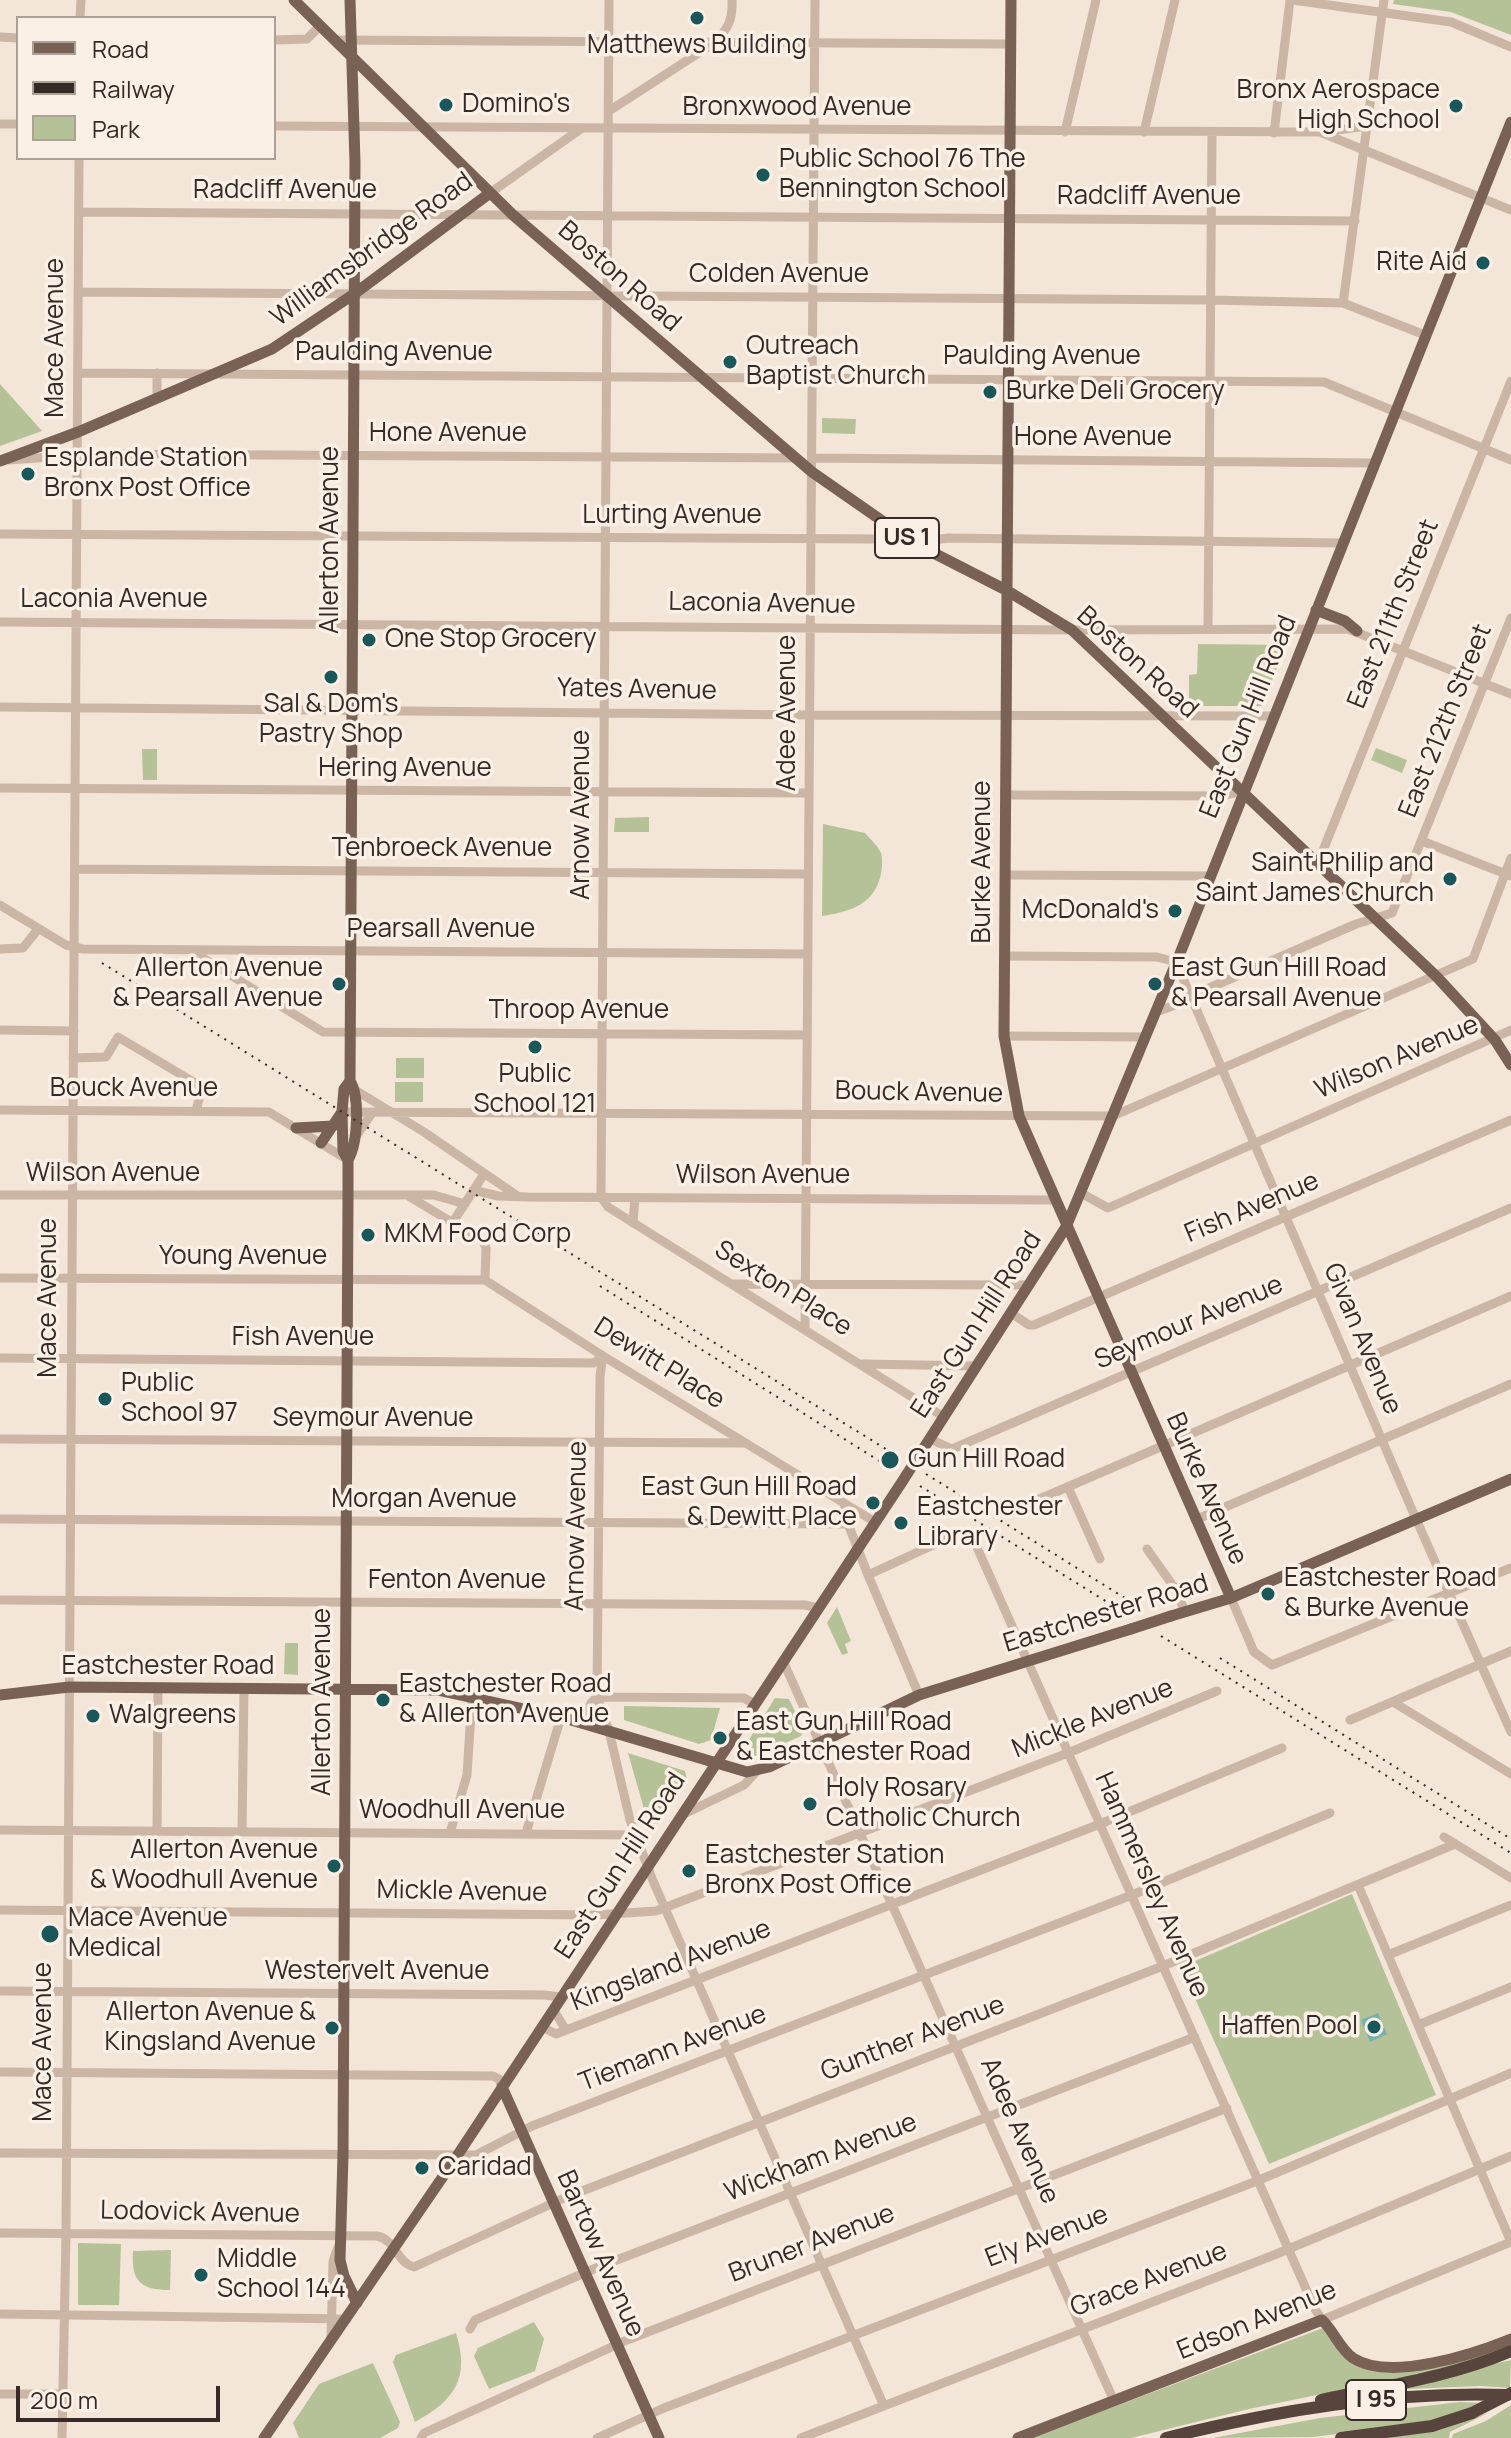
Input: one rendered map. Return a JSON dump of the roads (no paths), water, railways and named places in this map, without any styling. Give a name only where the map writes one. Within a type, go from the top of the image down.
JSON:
[{"type":"highway","points":[[1242,2421],[1297,2405],[1448,2373],[1511,2351]]},
{"type":"highway","points":[[1341,2438],[1432,2426],[1472,2413],[1511,2394]]},
{"type":"highway","name":"I 95","points":[[1166,2438],[1242,2421],[1378,2400],[1511,2394]]},
{"type":"main road","name":"Boston Road","points":[[294,0],[513,215],[812,472],[914,543],[1006,590],[1072,630],[1437,977],[1495,1040],[1511,1065]]},
{"type":"main road","name":"Allerton Avenue","points":[[348,1160],[355,1138],[350,1031],[355,127],[350,0]]},
{"type":"main road","name":"Burke Avenue","points":[[1011,0],[1004,1036],[1019,1116],[1231,1598]]},
{"type":"main road","name":"East Gun Hill Road","points":[[264,2438],[457,2156],[930,1439],[1066,1227],[1156,1012],[1511,122]]},
{"type":"main road","name":"Williamsbridge Road","points":[[3,460],[78,432],[272,349],[354,294],[490,193]]},
{"type":"main road","points":[[1316,610],[1345,621],[1357,631]]},
{"type":"main road","name":"Allerton Avenue","points":[[352,1085],[344,1089],[342,1112],[343,1151],[348,1160],[348,1280],[340,2240],[343,2272],[357,2303]]},
{"type":"main road","points":[[321,1143],[342,1112]]},
{"type":"main road","points":[[296,1128],[333,1126]]},
{"type":"main road","name":"Eastchester Road","points":[[0,1695],[69,1687],[437,1690],[561,1717],[739,1771],[757,1771],[919,1695],[1231,1598],[1511,1479]]},
{"type":"main road","name":"Bartow Avenue","points":[[502,2087],[659,2438]]},
{"type":"main road","name":"Hammersley Avenue","points":[[1322,2320],[1354,2359],[1389,2367],[1424,2364],[1511,2339]]},
{"type":"main road","name":"Edson Avenue","points":[[1018,2438],[1322,2320]]},
{"type":"street","name":"Arnow Avenue","points":[[601,1197],[609,0]]},
{"type":"street","points":[[609,111],[714,43],[728,29],[733,16],[732,0]]},
{"type":"street","name":"Adee Avenue","points":[[805,1330],[815,0]]},
{"type":"street","points":[[1065,132],[1096,0]]},
{"type":"street","points":[[1144,132],[1175,0]]},
{"type":"street","points":[[1274,133],[1292,0],[1451,22],[1511,47]]},
{"type":"street","points":[[1343,303],[1384,0]]},
{"type":"street","points":[[276,40],[307,39],[320,26]]},
{"type":"street","points":[[334,40],[1010,44]]},
{"type":"street","name":"Bronxwood Avenue","points":[[276,126],[1274,133],[1320,132],[1367,126]]},
{"type":"street","name":"Williamsbridge Road","points":[[490,193],[582,128]]},
{"type":"street","name":"Bronxwood Avenue","points":[[1320,132],[1511,210]]},
{"type":"street","points":[[1208,629],[1212,133]]},
{"type":"street","name":"Mace Avenue","points":[[62,2438],[66,2234],[79,160]]},
{"type":"street","name":"Radcliff Avenue","points":[[79,212],[1355,221]]},
{"type":"street","name":"Colden Avenue","points":[[78,292],[1343,303],[1425,335]]},
{"type":"street","name":"Paulding Avenue","points":[[78,373],[1324,382],[1511,460]]},
{"type":"street","points":[[157,373],[157,398]]},
{"type":"street","name":"East 211th Street","points":[[1318,863],[1511,381]]},
{"type":"street","name":"Hone Avenue","points":[[3,460],[78,456],[795,458]]},
{"type":"street","name":"Hone Avenue","points":[[812,458],[1374,463]]},
{"type":"street","name":"Lurting Avenue","points":[[0,534],[876,539],[914,543],[948,538],[1342,543]]},
{"type":"street","name":"East 212th Street","points":[[1376,918],[1392,913],[1511,618]]},
{"type":"street","name":"Laconia Avenue","points":[[0,622],[1357,631],[1511,694]]},
{"type":"street","name":"Yates Avenue","points":[[0,707],[1273,716]]},
{"type":"street","name":"Hering Avenue","points":[[0,788],[809,793]]},
{"type":"street","points":[[1005,795],[1223,796],[1243,791]]},
{"type":"street","points":[[1422,841],[1508,875]]},
{"type":"street","name":"Bouck Avenue","points":[[342,1112],[1113,1116],[1473,959],[1508,875],[1511,858]]},
{"type":"street","name":"Tenbroeck Avenue","points":[[75,869],[808,874]]},
{"type":"street","points":[[1005,875],[1210,876]]},
{"type":"street","points":[[0,905],[75,948]]},
{"type":"street","points":[[1156,1012],[1376,918]]},
{"type":"street","points":[[0,949],[23,948],[38,929]]},
{"type":"street","name":"Pearsall Avenue","points":[[75,948],[808,954]]},
{"type":"street","name":"Throop Avenue","points":[[192,951],[323,1032],[807,1035]]},
{"type":"street","points":[[223,971],[224,951]]},
{"type":"street","points":[[1004,956],[1157,957],[1176,962]]},
{"type":"street","name":"Givan Avenue","points":[[1176,962],[1511,1732]]},
{"type":"street","points":[[0,1030],[74,1031]]},
{"type":"street","name":"Wilson Avenue","points":[[1081,1193],[1108,1208],[1495,1040],[1511,1030]]},
{"type":"street","points":[[1004,1036],[1145,1037]]},
{"type":"street","points":[[73,1058],[106,1057],[118,1037],[202,1087],[196,1111]]},
{"type":"street","points":[[352,1085],[520,1197]]},
{"type":"street","name":"Bouck Avenue","points":[[0,1110],[269,1112],[296,1128]]},
{"type":"street","points":[[355,1138],[372,1113]]},
{"type":"street","points":[[424,1113],[424,1132]]},
{"type":"street","name":"Fish Avenue","points":[[1011,1313],[1034,1325],[1511,1120]]},
{"type":"street","points":[[296,1128],[348,1160]]},
{"type":"street","points":[[453,1222],[484,1174]]},
{"type":"street","name":"Wilson Avenue","points":[[473,1190],[520,1197],[1054,1200]]},
{"type":"street","name":"Wilson Avenue","points":[[0,1195],[434,1195],[465,1204]]},
{"type":"street","points":[[409,1197],[483,1241],[486,1248],[485,1280]]},
{"type":"street","name":"Sexton Place","points":[[601,1197],[608,1207],[944,1417]]},
{"type":"street","points":[[633,1223],[635,1198]]},
{"type":"street","name":"Seymour Avenue","points":[[930,1439],[952,1449],[1511,1208]]},
{"type":"street","name":"Young Avenue","points":[[0,1278],[485,1280]]},
{"type":"street","name":"Dewitt Place","points":[[485,1280],[875,1522]]},
{"type":"street","points":[[764,1304],[769,1283]]},
{"type":"street","points":[[732,1284],[1030,1285]]},
{"type":"street","points":[[1014,1510],[1511,1296]]},
{"type":"street","name":"Arnow Avenue","points":[[603,1356],[599,1443],[597,1697],[609,1731],[635,1835],[884,2406]]},
{"type":"street","name":"Fish Avenue","points":[[0,1358],[594,1363],[603,1356]]},
{"type":"street","points":[[863,1364],[977,1366]]},
{"type":"street","points":[[893,1384],[898,1365]]},
{"type":"street","points":[[1195,1520],[1511,1384]]},
{"type":"street","name":"Seymour Avenue","points":[[0,1439],[745,1443]]},
{"type":"street","points":[[1068,1487],[1100,1559]]},
{"type":"street","points":[[844,1504],[857,1548],[919,1695]]},
{"type":"street","name":"Morgan Avenue","points":[[0,1519],[848,1524]]},
{"type":"street","name":"Hammersley Avenue","points":[[868,1575],[957,1534],[968,1539],[982,1556],[1257,2181],[1322,2320]]},
{"type":"street","points":[[1147,1549],[1176,1590],[1185,1612]]},
{"type":"street","points":[[1449,1594],[1511,1568]]},
{"type":"street","name":"Burke Avenue","points":[[1231,1598],[1254,1652],[1272,1665],[1449,1594]]},
{"type":"street","name":"Fenton Avenue","points":[[0,1600],[805,1605],[818,1608]]},
{"type":"street","points":[[1350,1720],[1511,1651]]},
{"type":"street","name":"Adee Avenue","points":[[783,1661],[1114,2401]]},
{"type":"street","points":[[157,1831],[158,1688]]},
{"type":"street","points":[[242,1832],[244,1688]]},
{"type":"street","name":"Mickle Avenue","points":[[0,1910],[616,1915],[666,1908],[1068,1753],[1217,1691]]},
{"type":"street","points":[[450,1833],[467,1775],[472,1697]]},
{"type":"street","points":[[597,1697],[744,1698],[755,1704]]},
{"type":"street","name":"Arnow Avenue","points":[[585,1724],[591,1703],[597,1697]]},
{"type":"street","points":[[1393,1702],[1511,1774]]},
{"type":"street","points":[[526,1833],[561,1717]]},
{"type":"street","name":"Kingsland Avenue","points":[[542,2027],[556,2034],[1100,1824],[1282,1748]]},
{"type":"street","name":"Eastchester Road","points":[[682,1815],[740,1787],[757,1771]]},
{"type":"street","name":"Tiemann Avenue","points":[[0,2153],[476,2155],[522,2132],[1132,1895],[1330,1813]]},
{"type":"street","name":"Woodhull Avenue","points":[[0,1830],[635,1835]]},
{"type":"street","points":[[1444,1837],[1511,1878]]},
{"type":"street","name":"Gunther Avenue","points":[[395,2248],[406,2265],[414,2267],[553,2203],[1163,1966],[1455,1844]]},
{"type":"street","points":[[1358,1885],[1511,2242]]},
{"type":"street","points":[[1388,1955],[1511,1905]]},
{"type":"street","points":[[1418,2025],[1511,1987]]},
{"type":"street","name":"Westervelt Avenue","points":[[0,1991],[561,1997]]},
{"type":"street","name":"Kingsland Avenue","points":[[553,2009],[566,2030]]},
{"type":"street","name":"Wickham Avenue","points":[[470,2329],[475,2320],[585,2273],[1195,2037]]},
{"type":"street","points":[[0,2072],[493,2076],[499,2079],[502,2087]]},
{"type":"street","name":"Ely Avenue","points":[[597,2438],[854,2334],[1257,2181],[1511,2073]]},
{"type":"street","name":"Bruner Avenue","points":[[421,2438],[424,2433],[617,2344],[1227,2108]]},
{"type":"street","name":"Grace Avenue","points":[[801,2438],[1289,2249],[1511,2156]]},
{"type":"street","name":"Lodovick Avenue","points":[[0,2233],[340,2240],[382,2237],[395,2248]]},
{"type":"street","name":"Allerton Avenue","points":[[331,2341],[333,2261],[340,2240]]},
{"type":"street","name":"Edson Avenue","points":[[1322,2320],[1511,2242]]},
{"type":"street","points":[[0,2314],[347,2319]]},
{"type":"street","points":[[0,2394],[63,2394]]},
{"type":"water","name":"Haffen Pool","points":[[1378,2013],[1387,2034],[1370,2042],[1361,2020]]},
{"type":"railway","points":[[102,963],[889,1451]]},
{"type":"railway","points":[[600,1286],[881,1462]]},
{"type":"railway","points":[[926,1474],[1141,1608]]},
{"type":"railway","points":[[920,1486],[1125,1613]]},
{"type":"railway","points":[[1161,1636],[1511,1853]]},
{"type":"railway","points":[[1220,1658],[1511,1839]]},
{"type":"place","name":"Matthews Building","points":[[697,18]]},
{"type":"place","name":"Domino's","points":[[446,105]]},
{"type":"place","name":"Bronx Aerospace High School","points":[[1456,106]]},
{"type":"place","name":"Public School 76 The Bennington School","points":[[763,175]]},
{"type":"place","name":"Rite Aid","points":[[1483,263]]},
{"type":"place","name":"Outreach Baptist Church","points":[[730,362]]},
{"type":"place","name":"Burke Deli Grocery","points":[[990,392]]},
{"type":"place","name":"Esplande Station Bronx Post Office","points":[[28,474]]},
{"type":"place","name":"One Stop Grocery","points":[[369,640]]},
{"type":"place","name":"Sal & Dom's Pastry Shop","points":[[331,677]]},
{"type":"place","name":"Saint Philip and Saint James Church","points":[[1450,879]]},
{"type":"place","name":"McDonald's","points":[[1175,911]]},
{"type":"place","name":"Allerton Avenue & Pearsall Avenue","points":[[339,984]]},
{"type":"place","name":"East Gun Hill Road & Pearsall Avenue","points":[[1155,984]]},
{"type":"place","name":"Public School 121","points":[[535,1047]]},
{"type":"place","name":"MKM Food Corp","points":[[368,1235]]},
{"type":"place","name":"Public School 97","points":[[105,1399]]},
{"type":"place","name":"Gun Hill Road","points":[[890,1460]]},
{"type":"place","name":"East Gun Hill Road & Dewitt Place","points":[[873,1503]]},
{"type":"place","name":"Eastchester Library","points":[[901,1523]]},
{"type":"place","name":"Eastchester Road & Burke Avenue","points":[[1268,1594]]},
{"type":"place","name":"Eastchester Road & Allerton Avenue","points":[[383,1700]]},
{"type":"place","name":"Walgreens","points":[[93,1716]]},
{"type":"place","name":"East Gun Hill Road & Eastchester Road","points":[[720,1738]]},
{"type":"place","name":"Holy Rosary Catholic Church","points":[[810,1804]]},
{"type":"place","name":"Allerton Avenue & Woodhull Avenue","points":[[334,1866]]},
{"type":"place","name":"Eastchester Station Bronx Post Office","points":[[689,1871]]},
{"type":"place","name":"Mace Avenue Medical","points":[[50,1934]]},
{"type":"place","name":"Haffen Pool","points":[[1374,2027]]},
{"type":"place","name":"Allerton Avenue & Kingsland Avenue","points":[[332,2028]]},
{"type":"place","name":"Caridad","points":[[422,2168]]},
{"type":"place","name":"Middle School 144","points":[[201,2275]]}]
